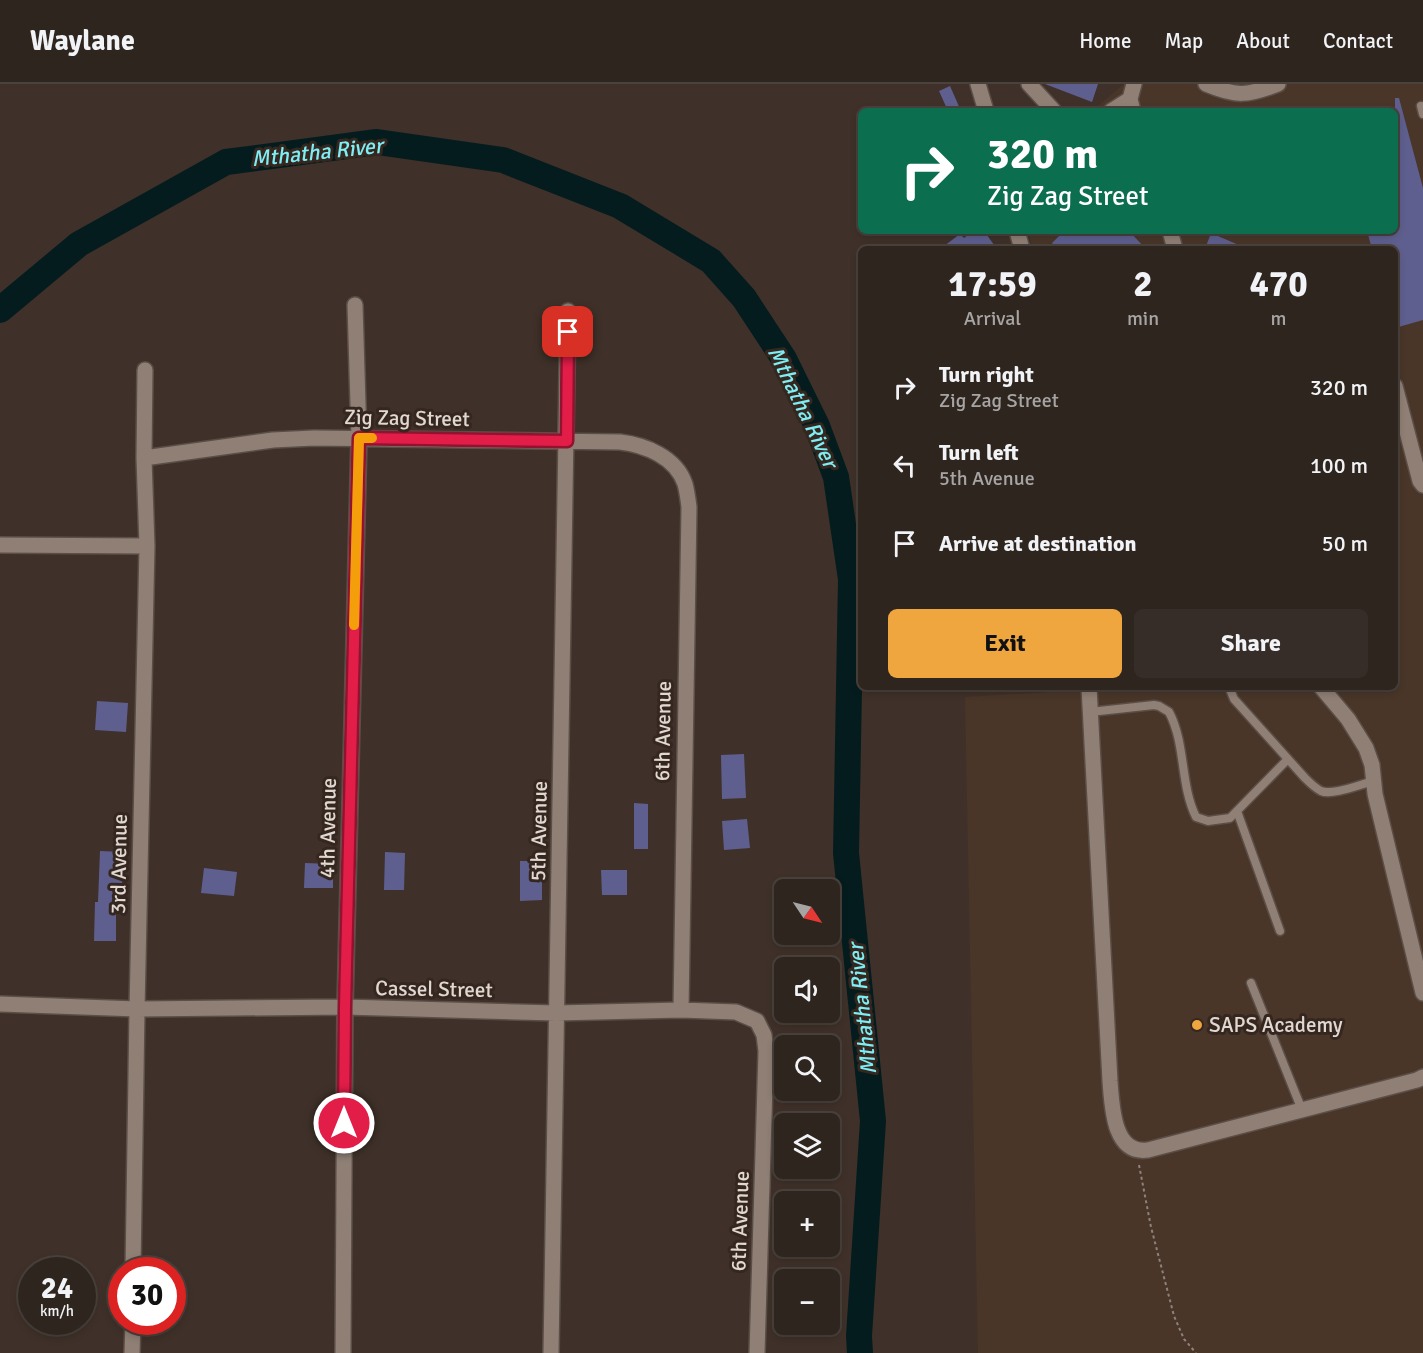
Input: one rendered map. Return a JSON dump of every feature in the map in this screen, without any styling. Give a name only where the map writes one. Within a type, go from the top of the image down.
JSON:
[{"type":"street","points":[[978,84],[985,108]]},
{"type":"street","points":[[1029,84],[1051,108]]},
{"type":"street","points":[[1206,84],[1231,93],[1251,94],[1278,84]]},
{"type":"street","points":[[1116,108],[1133,98]]},
{"type":"street","name":"4th Avenue","points":[[343,1353],[345,1007],[359,438],[356,305]]},
{"type":"street","name":"5th Avenue","points":[[551,1353],[568,311]]},
{"type":"street","name":"3rd Avenue","points":[[133,1257],[147,546],[144,458],[145,370]]},
{"type":"street","points":[[1398,398],[1420,482],[1423,485]]},
{"type":"street","name":"Zig Zag Street","points":[[144,458],[273,440],[359,438],[630,443],[652,450],[667,460]]},
{"type":"street","name":"6th Avenue","points":[[667,460],[684,482],[689,507],[681,1010]]},
{"type":"street","points":[[0,545],[147,546]]},
{"type":"street","points":[[1089,690],[1111,1097],[1122,1141],[1138,1150],[1148,1150],[1423,1077]]},
{"type":"street","points":[[1323,690],[1357,732],[1372,765],[1375,794],[1423,993]]},
{"type":"street","name":"Cassel Street","points":[[0,1005],[137,1009],[345,1007],[556,1013],[681,1010],[736,1012],[757,1021]]},
{"type":"street","name":"6th Avenue","points":[[757,1021],[764,1035],[766,1051],[757,1353]]},
{"type":"street","points":[[132,1353],[133,1335]]},
{"type":"lane","points":[[1230,690],[1234,699],[1305,778],[1324,792],[1374,781]]},
{"type":"lane","points":[[1090,712],[1154,705],[1165,709],[1172,719],[1192,808],[1196,817],[1208,821],[1230,818],[1288,759]]},
{"type":"lane","points":[[1237,811],[1280,932]]},
{"type":"lane","points":[[1251,983],[1302,1110]]},
{"type":"path","points":[[1138,1150],[1139,1170],[1151,1227],[1174,1316],[1184,1339],[1196,1353]]},
{"type":"shaded area","name":"SAPS Academy","points":[[1124,84],[1423,84],[1423,1353],[978,1353],[965,697],[1083,690],[1398,690],[1398,246],[1032,246],[1029,234],[1398,234],[1398,108],[1096,108]]},
{"type":"building","points":[[1045,84],[1098,84],[1092,102]]},
{"type":"building","points":[[950,86],[960,108],[947,108],[939,91]]},
{"type":"building","points":[[1395,98],[1399,98],[1423,188],[1423,320],[1398,327],[1398,246],[1371,246],[1368,234],[1398,234],[1398,108],[1395,108]]},
{"type":"building","points":[[960,234],[964,238],[969,234],[986,234],[995,246],[944,246]]},
{"type":"building","points":[[1061,234],[1132,234],[1143,246],[1054,246],[1052,243]]},
{"type":"building","points":[[1211,234],[1213,234],[1241,246],[1206,246]]},
{"type":"building","points":[[97,701],[128,703],[126,732],[95,730]]},
{"type":"building","points":[[744,754],[746,798],[722,799],[721,755]]},
{"type":"building","points":[[634,803],[648,804],[648,849],[634,849]]},
{"type":"building","points":[[747,819],[750,848],[724,850],[722,821]]},
{"type":"building","points":[[100,851],[124,852],[122,884],[116,884],[116,941],[94,941]]},
{"type":"building","points":[[385,852],[405,853],[404,890],[384,890]]},
{"type":"building","points":[[520,861],[542,861],[542,900],[520,901]]},
{"type":"building","points":[[305,863],[333,864],[333,888],[304,888]]},
{"type":"building","points":[[204,868],[237,872],[234,896],[201,893]]},
{"type":"building","points":[[601,870],[627,870],[627,895],[602,895]]},
{"type":"waterway","name":"Mthatha River","points":[[0,310],[79,244],[226,162],[377,142],[503,160],[620,206],[711,261],[744,298],[784,359],[817,426],[836,477],[851,579],[846,853],[873,1121],[859,1336],[860,1353]]},
{"type":"slow traffic","points":[[354,625],[359,438],[372,438]]},
{"type":"place","name":"SAPS Academy","points":[[1197,1025]]},
{"type":"route","points":[[344,1123],[359,438],[567,441],[568,332]]}]
